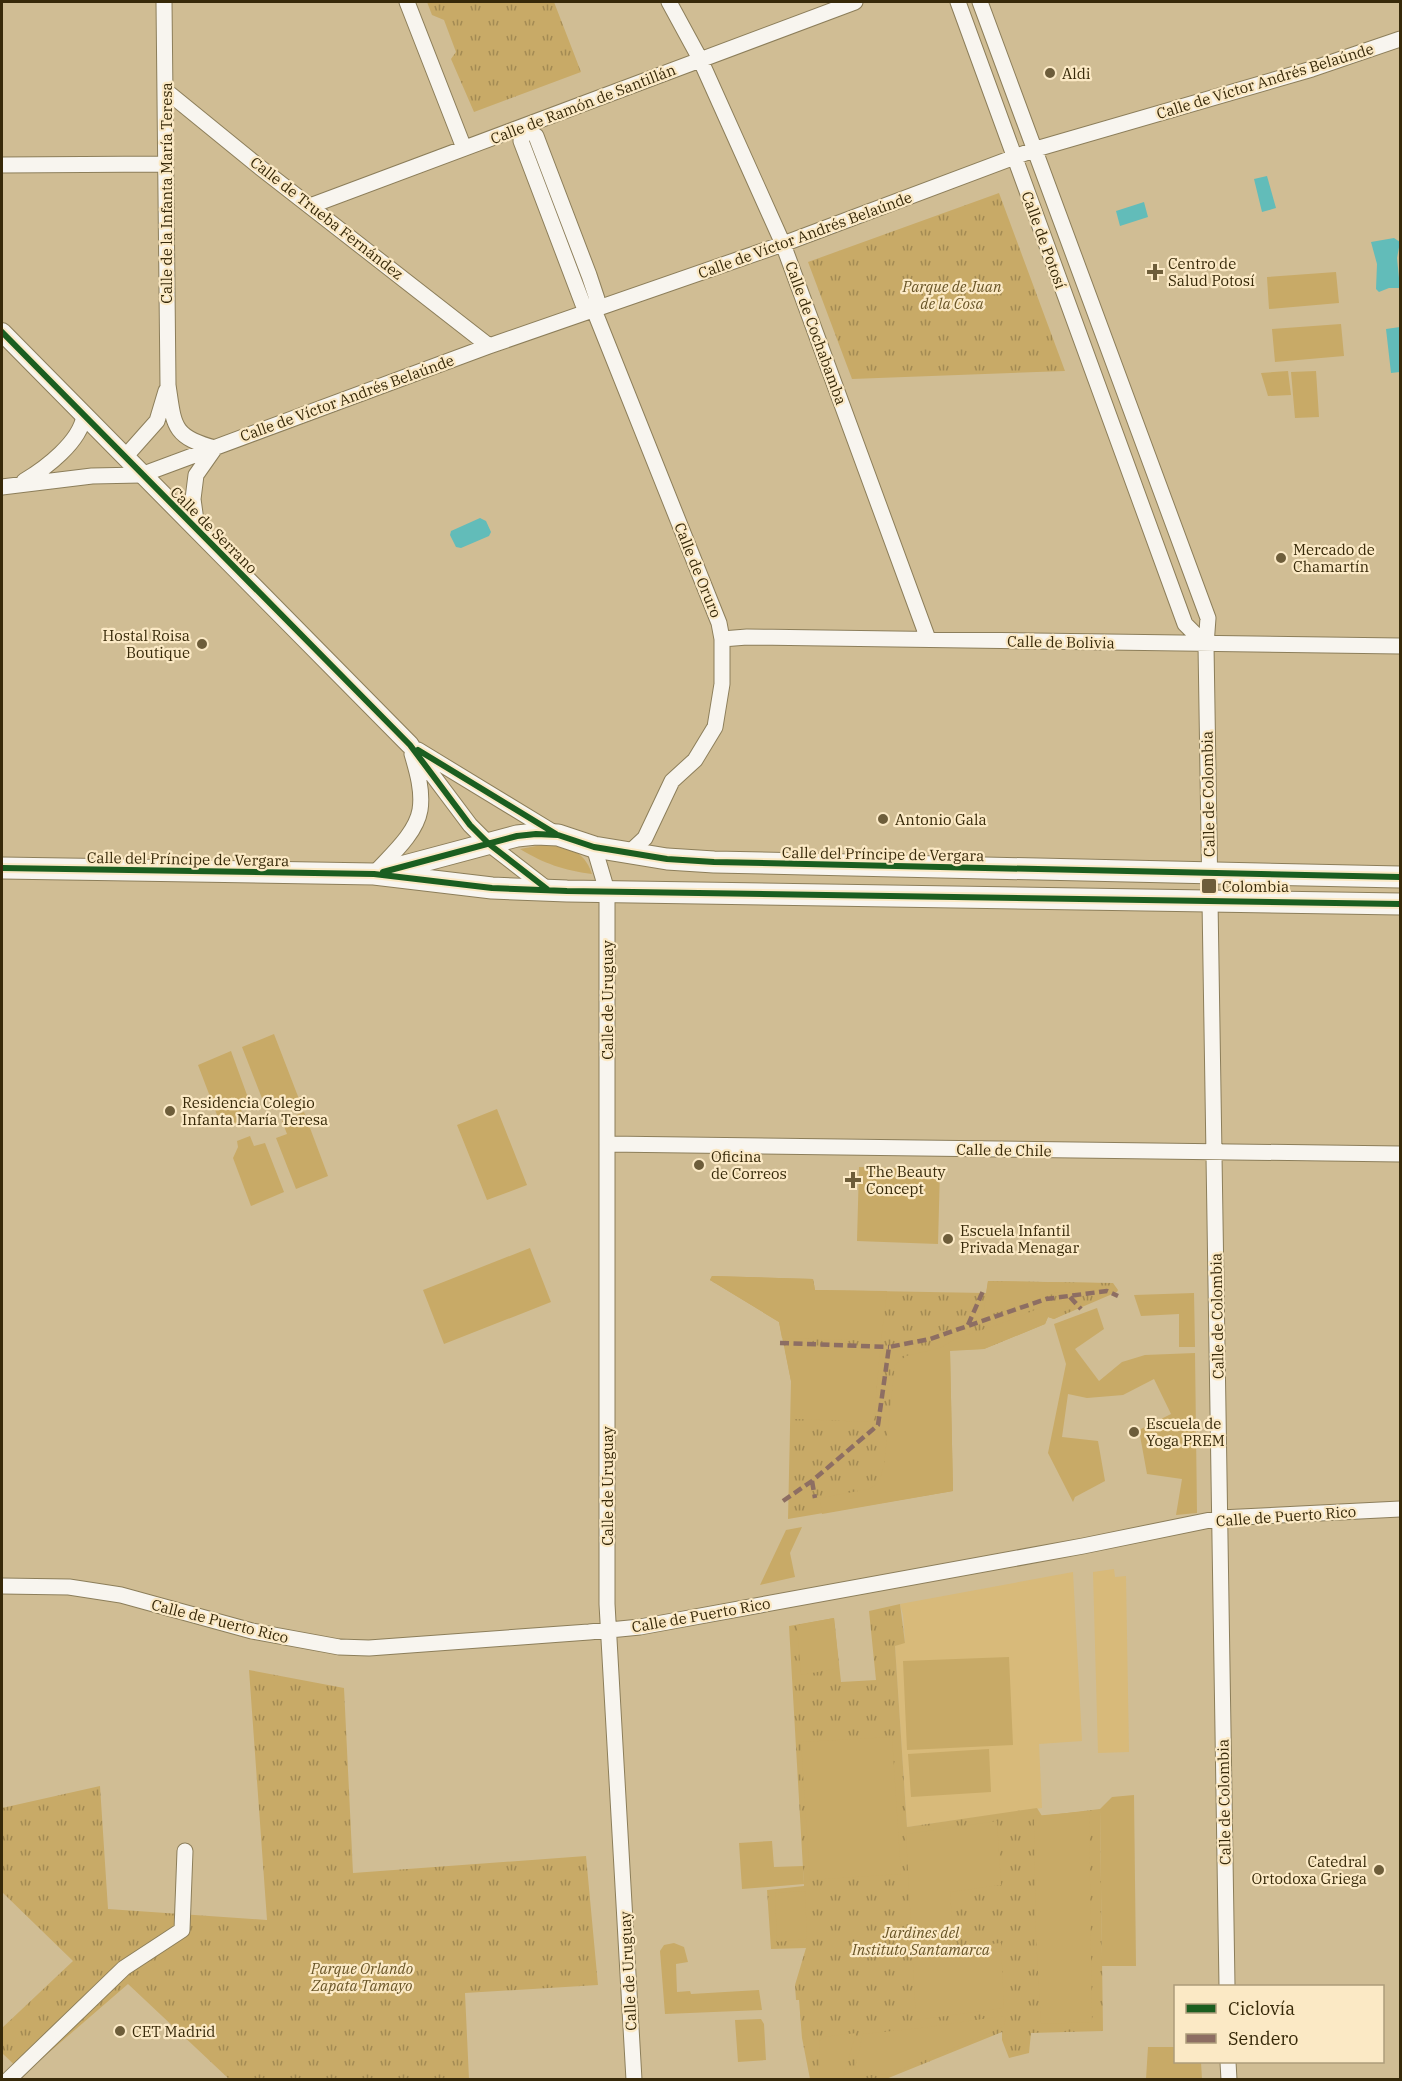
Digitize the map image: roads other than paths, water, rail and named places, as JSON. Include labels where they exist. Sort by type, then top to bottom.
[{"type":"main road","name":"Calle del Príncipe de Vergara","points":[[374,874],[517,836],[558,835],[594,847],[667,859],[733,863],[1401,877]]},
{"type":"main road","name":"Calle del Príncipe de Vergara","points":[[2,868],[374,874],[492,888],[607,891],[1401,904]]},
{"type":"street","name":"Calle de la Infanta María Teresa","points":[[165,2],[168,385],[173,419],[179,432],[194,442],[215,448]]},
{"type":"street","points":[[407,2],[464,148]]},
{"type":"street","name":"Calle de Cochabamba","points":[[669,2],[700,59],[783,244],[928,639]]},
{"type":"street","name":"Calle de Ramón de Santillán","points":[[310,206],[855,2]]},
{"type":"street","name":"Calle de Potosí","points":[[958,2],[1185,624],[1206,645]]},
{"type":"street","name":"Calle de Potosí","points":[[980,2],[1157,475],[1208,618],[1206,645]]},
{"type":"street","name":"Calle de Víctor Andrés Belaúnde","points":[[9,486],[92,476],[141,475],[489,345],[783,244],[1036,149],[1312,69],[1401,39]]},
{"type":"street","name":"Calle de Trueba Fernández","points":[[165,90],[489,345]]},
{"type":"street","name":"Calle de Oruro","points":[[522,127],[536,136],[589,275],[597,299],[594,310],[719,623],[722,639],[722,684],[715,727],[695,760],[672,781],[645,838],[630,852]]},
{"type":"street","points":[[2,165],[165,164]]},
{"type":"street","name":"Calle de Serrano","points":[[2,332],[410,745]]},
{"type":"street","name":"Calle de la Infanta María Teresa","points":[[125,457],[157,421],[168,385]]},
{"type":"street","points":[[9,486],[44,470],[79,431],[84,416]]},
{"type":"street","points":[[197,528],[193,499],[196,475],[215,448]]},
{"type":"street","points":[[1131,478],[1157,475]]},
{"type":"street","name":"Calle de Bolivia","points":[[722,639],[758,637],[1401,646]]},
{"type":"street","name":"Calle de Colombia","points":[[1206,645],[1227,1985]]},
{"type":"street","points":[[410,745],[558,835]]},
{"type":"street","points":[[410,745],[470,825],[489,844],[547,889]]},
{"type":"street","points":[[374,874],[407,838],[420,810],[420,783],[410,745]]},
{"type":"street","name":"Calle de Uruguay","points":[[594,847],[607,891],[608,1630],[634,2079]]},
{"type":"street","name":"Calle de Chile","points":[[607,1144],[1401,1154]]},
{"type":"street","name":"Calle de Puerto Rico","points":[[2,1586],[69,1587],[121,1595],[252,1631],[339,1647],[369,1648],[640,1627],[1220,1518],[1401,1509]]},
{"type":"street","points":[[2,2074],[7,2079],[124,1968],[182,1930],[185,1851]]},
{"type":"street","points":[[1228,2063],[1229,2079]]},
{"type":"water","points":[[1267,176],[1276,208],[1262,212],[1254,179]]},
{"type":"water","points":[[1144,202],[1148,217],[1120,226],[1116,211]]},
{"type":"water","points":[[1394,238],[1400,242],[1397,258],[1400,288],[1389,288],[1379,292],[1376,289],[1377,264],[1371,242]]},
{"type":"water","points":[[1400,327],[1400,372],[1391,373],[1386,329]]},
{"type":"water","points":[[480,518],[486,521],[491,532],[489,536],[461,548],[456,547],[450,535],[451,531]]},
{"type":"place","name":"Aldi","points":[[1050,73]]},
{"type":"place","name":"Centro de Salud Potosí","points":[[1155,272]]},
{"type":"place","name":"Mercado de Chamartín","points":[[1281,558]]},
{"type":"place","name":"Hostal Roisa Boutique","points":[[202,644]]},
{"type":"place","name":"Antonio Gala","points":[[883,819]]},
{"type":"place","name":"Colombia","points":[[1209,886]]},
{"type":"place","name":"Residencia Colegio Infanta María Teresa","points":[[170,1111]]},
{"type":"place","name":"Oficina de Correos","points":[[699,1165]]},
{"type":"place","name":"The Beauty Concept","points":[[853,1180]]},
{"type":"place","name":"Escuela Infantil Privada Menagar","points":[[948,1239]]},
{"type":"place","name":"Escuela de Yoga PREM","points":[[1134,1432]]},
{"type":"place","name":"Catedral Ortodoxa Griega","points":[[1379,1870]]},
{"type":"place","name":"CET Madrid","points":[[120,2031]]},
{"type":"park label","name":"Parque de Juan de la Cosa","points":[[952,294]]},
{"type":"park label","name":"Jardines del Instituto Santamarca","points":[[921,1940]]},
{"type":"park label","name":"Parque Orlando Zapata Tamayo","points":[[362,1976]]}]
